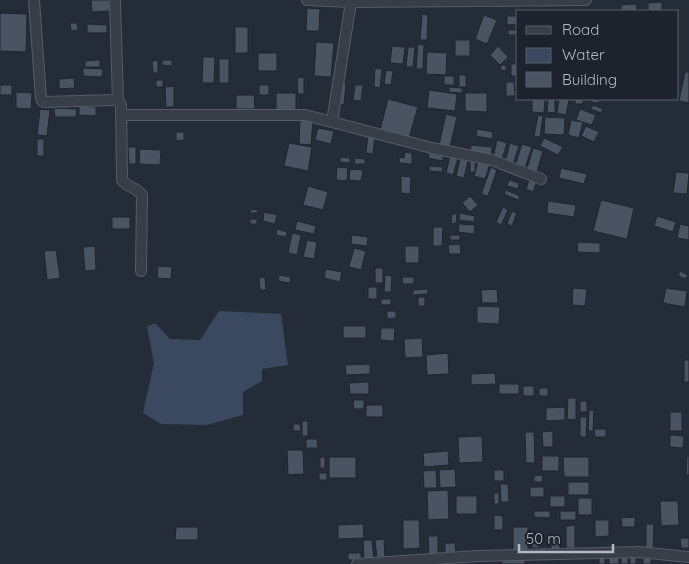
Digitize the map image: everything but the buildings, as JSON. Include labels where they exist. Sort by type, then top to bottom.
[{"type":"street","points":[[34,0],[41,99],[43,102],[118,101]]},
{"type":"street","points":[[115,0],[118,101],[121,104],[122,115],[122,180],[125,184],[138,189],[142,195],[141,271]]},
{"type":"street","points":[[308,0],[352,2],[586,0]]},
{"type":"street","points":[[332,122],[352,2]]},
{"type":"street","points":[[122,115],[304,115],[432,148],[492,160],[541,179]]},
{"type":"street","points":[[357,564],[639,552],[689,557]]},
{"type":"water","points":[[219,311],[281,314],[288,365],[262,369],[262,381],[243,392],[243,415],[207,425],[161,424],[143,413],[154,363],[147,327],[155,323],[170,339],[200,340]]}]
